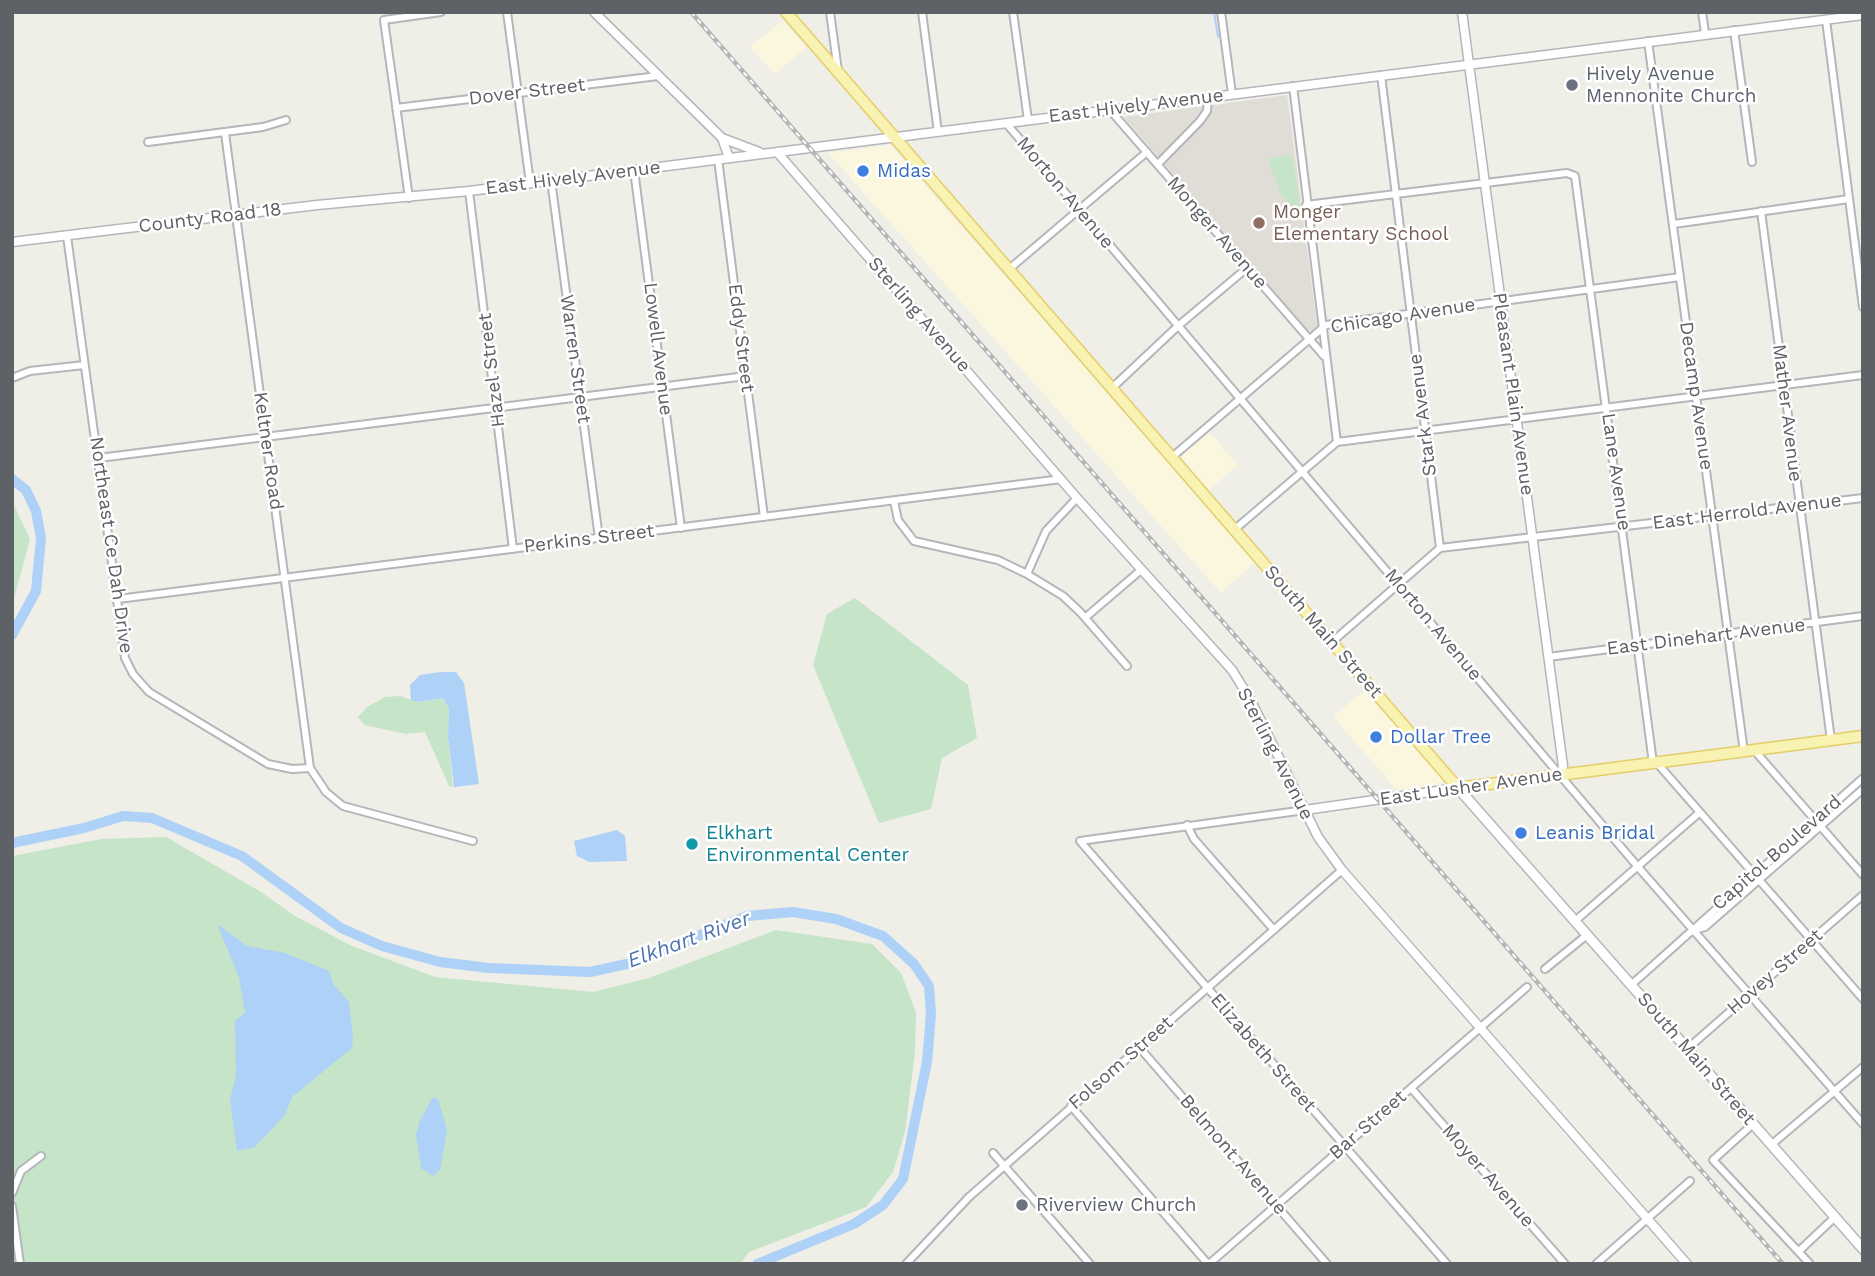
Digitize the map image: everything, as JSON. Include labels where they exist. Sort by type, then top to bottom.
[{"type":"main road","name":"South Main Street","points":[[786,12],[1458,788],[1771,1145],[1861,1242]]},
{"type":"main road","name":"East Lusher Avenue","points":[[1458,788],[1863,736]]},
{"type":"street","points":[[409,198],[384,20],[441,12]]},
{"type":"street","points":[[507,12],[530,183]]},
{"type":"street","points":[[594,12],[722,138],[765,153]]},
{"type":"street","points":[[830,12],[838,73]]},
{"type":"street","points":[[922,12],[938,132]]},
{"type":"street","points":[[1013,12],[1028,120]]},
{"type":"street","points":[[1221,12],[1232,94]]},
{"type":"street","name":"Pleasant Plain Avenue","points":[[1462,12],[1563,765],[1561,775]]},
{"type":"street","points":[[1702,12],[1705,33]]},
{"type":"street","name":"East Hively Avenue","points":[[409,198],[1863,15]]},
{"type":"street","points":[[1826,20],[1863,307]]},
{"type":"street","points":[[1734,30],[1752,162]]},
{"type":"street","name":"Decamp Avenue","points":[[1648,41],[1728,634],[1749,751]]},
{"type":"street","name":"Stark Avenue","points":[[1381,75],[1440,548]]},
{"type":"street","name":"Dover Street","points":[[396,108],[658,76]]},
{"type":"street","points":[[1293,86],[1337,442]]},
{"type":"street","points":[[1158,164],[1200,121],[1207,111],[1208,97]]},
{"type":"street","name":"Monger Avenue","points":[[1110,110],[1325,357]]},
{"type":"street","points":[[148,142],[225,133],[286,120]]},
{"type":"street","name":"Morton Avenue","points":[[1006,123],[1638,867],[1863,1124]]},
{"type":"street","name":"Keltner Road","points":[[225,133],[310,768]]},
{"type":"street","points":[[722,138],[729,158]]},
{"type":"street","name":"Sterling Avenue","points":[[777,152],[1077,498],[1231,670],[1250,699],[1318,837],[1342,870],[1687,1264]]},
{"type":"street","points":[[1008,270],[1147,152]]},
{"type":"street","name":"Eddy Street","points":[[718,159],[764,517]]},
{"type":"street","name":"Lowell Avenue","points":[[634,170],[681,528]]},
{"type":"street","name":"Lane Avenue","points":[[1485,184],[1567,173],[1575,176],[1655,763]]},
{"type":"street","name":"Warren Street","points":[[551,180],[599,538]]},
{"type":"street","points":[[1306,205],[1485,184]]},
{"type":"street","name":"Hazel Street","points":[[469,191],[513,549]]},
{"type":"street","name":"County Road 18","points":[[12,242],[235,215],[409,198]]},
{"type":"street","points":[[1674,224],[1849,199]]},
{"type":"street","name":"Mather Avenue","points":[[1761,211],[1831,740]]},
{"type":"street","name":"Northeast Ce Dah Drive","points":[[67,236],[125,658],[133,674],[149,692],[268,764],[292,769],[310,768]]},
{"type":"street","points":[[1111,389],[1178,326],[1247,268]]},
{"type":"street","name":"Chicago Avenue","points":[[1171,457],[1326,325],[1680,277]]},
{"type":"street","points":[[12,378],[30,371],[84,365]]},
{"type":"street","points":[[1234,530],[1337,442],[1863,375]]},
{"type":"street","points":[[99,458],[746,376]]},
{"type":"street","name":"Perkins Street","points":[[117,599],[1061,479]]},
{"type":"street","points":[[1027,574],[1045,531],[1077,498]]},
{"type":"street","name":"East Herrold Avenue","points":[[1440,548],[1863,498]]},
{"type":"street","points":[[894,501],[898,520],[914,541],[998,560],[1027,574],[1063,596],[1086,617],[1126,666]]},
{"type":"street","points":[[1332,642],[1440,548]]},
{"type":"street","points":[[1086,617],[1141,569]]},
{"type":"street","name":"East Dinehart Avenue","points":[[1548,657],[1863,616]]},
{"type":"street","points":[[1749,751],[1863,875]]},
{"type":"street","points":[[1655,763],[1863,999]]},
{"type":"street","points":[[310,768],[326,792],[344,806],[473,841]]},
{"type":"street","name":"Capitol Boulevard","points":[[1631,985],[1818,823],[1863,778]]},
{"type":"street","name":"East Lusher Avenue","points":[[1080,841],[1458,788]]},
{"type":"street","name":"Capitol Boulevard","points":[[1818,823],[1863,789]]},
{"type":"street","points":[[1575,921],[1699,813]]},
{"type":"street","points":[[1187,825],[1194,839],[1274,930]]},
{"type":"street","name":"Elizabeth Street","points":[[1080,841],[1447,1264]]},
{"type":"street","name":"Folsom Street","points":[[906,1264],[969,1197],[1342,870]]},
{"type":"street","name":"Hovey Street","points":[[1687,1049],[1863,895]]},
{"type":"street","points":[[1545,969],[1587,935]]},
{"type":"street","name":"Bar Street","points":[[1208,1264],[1527,987]]},
{"type":"street","name":"Belmont Avenue","points":[[1139,1047],[1327,1264]]},
{"type":"street","points":[[1771,1145],[1863,1067]]},
{"type":"street","name":"Moyer Avenue","points":[[1411,1088],[1565,1264]]},
{"type":"street","points":[[1072,1106],[1208,1264]]},
{"type":"street","points":[[1753,1124],[1713,1160],[1810,1264]]},
{"type":"street","points":[[993,1153],[1090,1264]]},
{"type":"street","points":[[12,1193],[22,1171],[40,1156]]},
{"type":"street","points":[[1596,1264],[1690,1181]]},
{"type":"street","points":[[12,1206],[20,1264]]},
{"type":"street","points":[[1799,1251],[1835,1217]]},
{"type":"shaded area","points":[[783,20],[806,47],[775,74],[750,47]]},
{"type":"shaded area","name":"Monger Elementary School","points":[[1287,95],[1317,326],[1314,332],[1306,329],[1124,117]]},
{"type":"shaded area","points":[[890,145],[1255,562],[1221,593],[828,153]]},
{"type":"shaded area","points":[[1209,432],[1238,465],[1209,490],[1180,456]]},
{"type":"shaded area","points":[[1366,689],[1442,778],[1442,783],[1400,793],[1333,717]]},
{"type":"green space","points":[[1292,154],[1300,205],[1295,210],[1282,196],[1268,159]]},
{"type":"green space","points":[[12,501],[30,539],[12,606]]},
{"type":"green space","points":[[855,598],[968,685],[977,738],[942,758],[931,809],[879,823],[813,665],[827,614]]},
{"type":"green space","points":[[400,696],[418,702],[443,698],[449,709],[448,737],[453,787],[449,786],[425,732],[406,734],[365,725],[358,717],[367,707],[385,697]]},
{"type":"green space","points":[[166,837],[261,892],[295,916],[352,946],[435,977],[593,992],[649,978],[776,930],[872,944],[901,973],[916,1013],[915,1051],[905,1132],[893,1172],[866,1207],[749,1252],[740,1264],[14,1264],[12,856],[102,839]]},
{"type":"water","points":[[456,672],[464,683],[479,784],[454,787],[448,737],[449,709],[443,698],[418,702],[411,700],[410,685],[420,675]]},
{"type":"water","points":[[617,830],[625,836],[627,861],[589,862],[577,856],[574,841]]},
{"type":"water","points":[[217,924],[247,946],[285,953],[329,971],[334,985],[349,1002],[353,1038],[352,1048],[292,1097],[285,1115],[255,1147],[237,1151],[230,1099],[236,1075],[235,1021],[245,1013],[239,977]]},
{"type":"water","points":[[433,1097],[438,1099],[447,1130],[440,1170],[433,1176],[421,1168],[416,1135],[420,1120]]},
{"type":"waterway","points":[[1214,12],[1218,37]]},
{"type":"waterway","name":"Elkhart River","points":[[12,479],[26,490],[36,511],[41,538],[36,591],[12,635]]},
{"type":"waterway","name":"Elkhart River","points":[[12,843],[84,828],[123,816],[152,818],[242,856],[341,928],[382,946],[440,962],[489,968],[590,972],[631,963],[747,916],[793,912],[836,919],[883,936],[914,964],[929,986],[931,1014],[927,1062],[903,1179],[883,1205],[854,1224],[757,1264]]},
{"type":"railway","points":[[691,12],[1783,1264]]},
{"type":"place","name":"Hively Avenue Mennonite Church","points":[[1572,85]]},
{"type":"place","name":"Midas","points":[[863,171]]},
{"type":"place","name":"Monger Elementary School","points":[[1259,223]]},
{"type":"place","name":"Dollar Tree","points":[[1376,737]]},
{"type":"place","name":"Leanis Bridal","points":[[1521,833]]},
{"type":"place","name":"Elkhart Environmental Center","points":[[692,844]]},
{"type":"place","name":"Riverview Church","points":[[1022,1205]]}]
